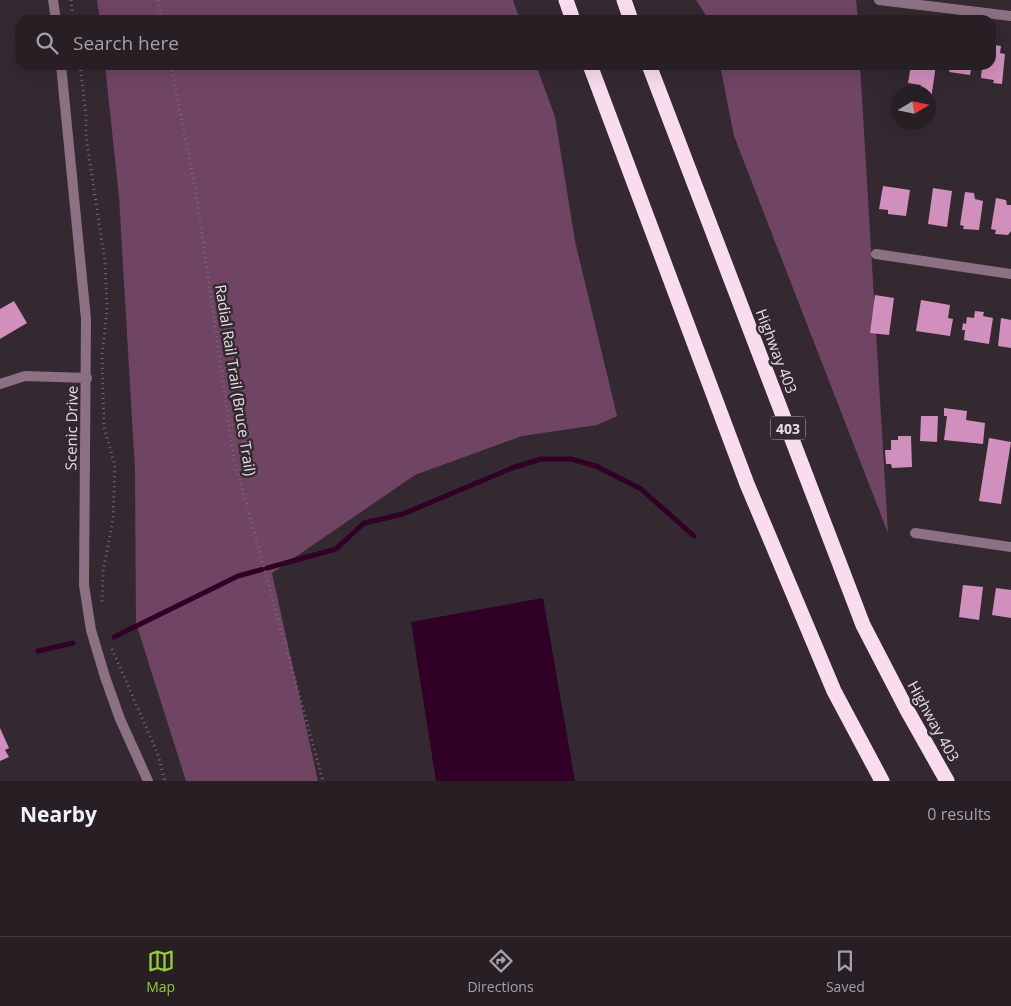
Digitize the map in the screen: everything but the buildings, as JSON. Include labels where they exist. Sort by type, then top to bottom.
[{"type":"highway","points":[[566,0],[571,15]]},
{"type":"highway","points":[[624,0],[629,15]]},
{"type":"highway","points":[[592,70],[747,484],[834,691],[882,781]]},
{"type":"highway","name":"Highway 403","points":[[651,70],[863,625],[907,710],[947,781]]},
{"type":"street","points":[[53,0],[55,15]]},
{"type":"street","points":[[879,0],[1011,16]]},
{"type":"street","name":"Scenic Drive","points":[[61,70],[86,319],[84,585],[91,630],[120,719],[148,781]]},
{"type":"street","points":[[876,254],[1011,274]]},
{"type":"street","points":[[0,384],[25,376],[87,378]]},
{"type":"street","points":[[915,533],[1011,547]]},
{"type":"path","points":[[71,0],[72,15]]},
{"type":"path","points":[[158,0],[161,15]]},
{"type":"path","name":"Radial Rail Trail (Bruce Trail)","points":[[172,70],[196,193],[234,459],[323,781]]},
{"type":"path","points":[[110,646],[118,659],[157,752],[165,781]]},
{"type":"shaded area","points":[[97,0],[513,0],[518,15],[99,15]]},
{"type":"shaded area","points":[[696,0],[856,0],[858,15],[706,15]]},
{"type":"shaded area","points":[[106,70],[538,70],[555,117],[575,241],[617,416],[597,425],[522,436],[415,475],[272,573],[318,781],[186,781],[136,623],[135,470],[119,197]]},
{"type":"shaded area","points":[[721,70],[860,70],[888,533],[734,136]]},
{"type":"shaded area","points":[[543,598],[575,781],[436,781],[411,622]]},
{"type":"waterway","points":[[114,637],[238,576],[336,549],[364,523],[403,514],[512,468],[541,459],[571,459],[596,466],[641,489],[694,536]]},
{"type":"waterway","points":[[38,651],[73,643]]}]
